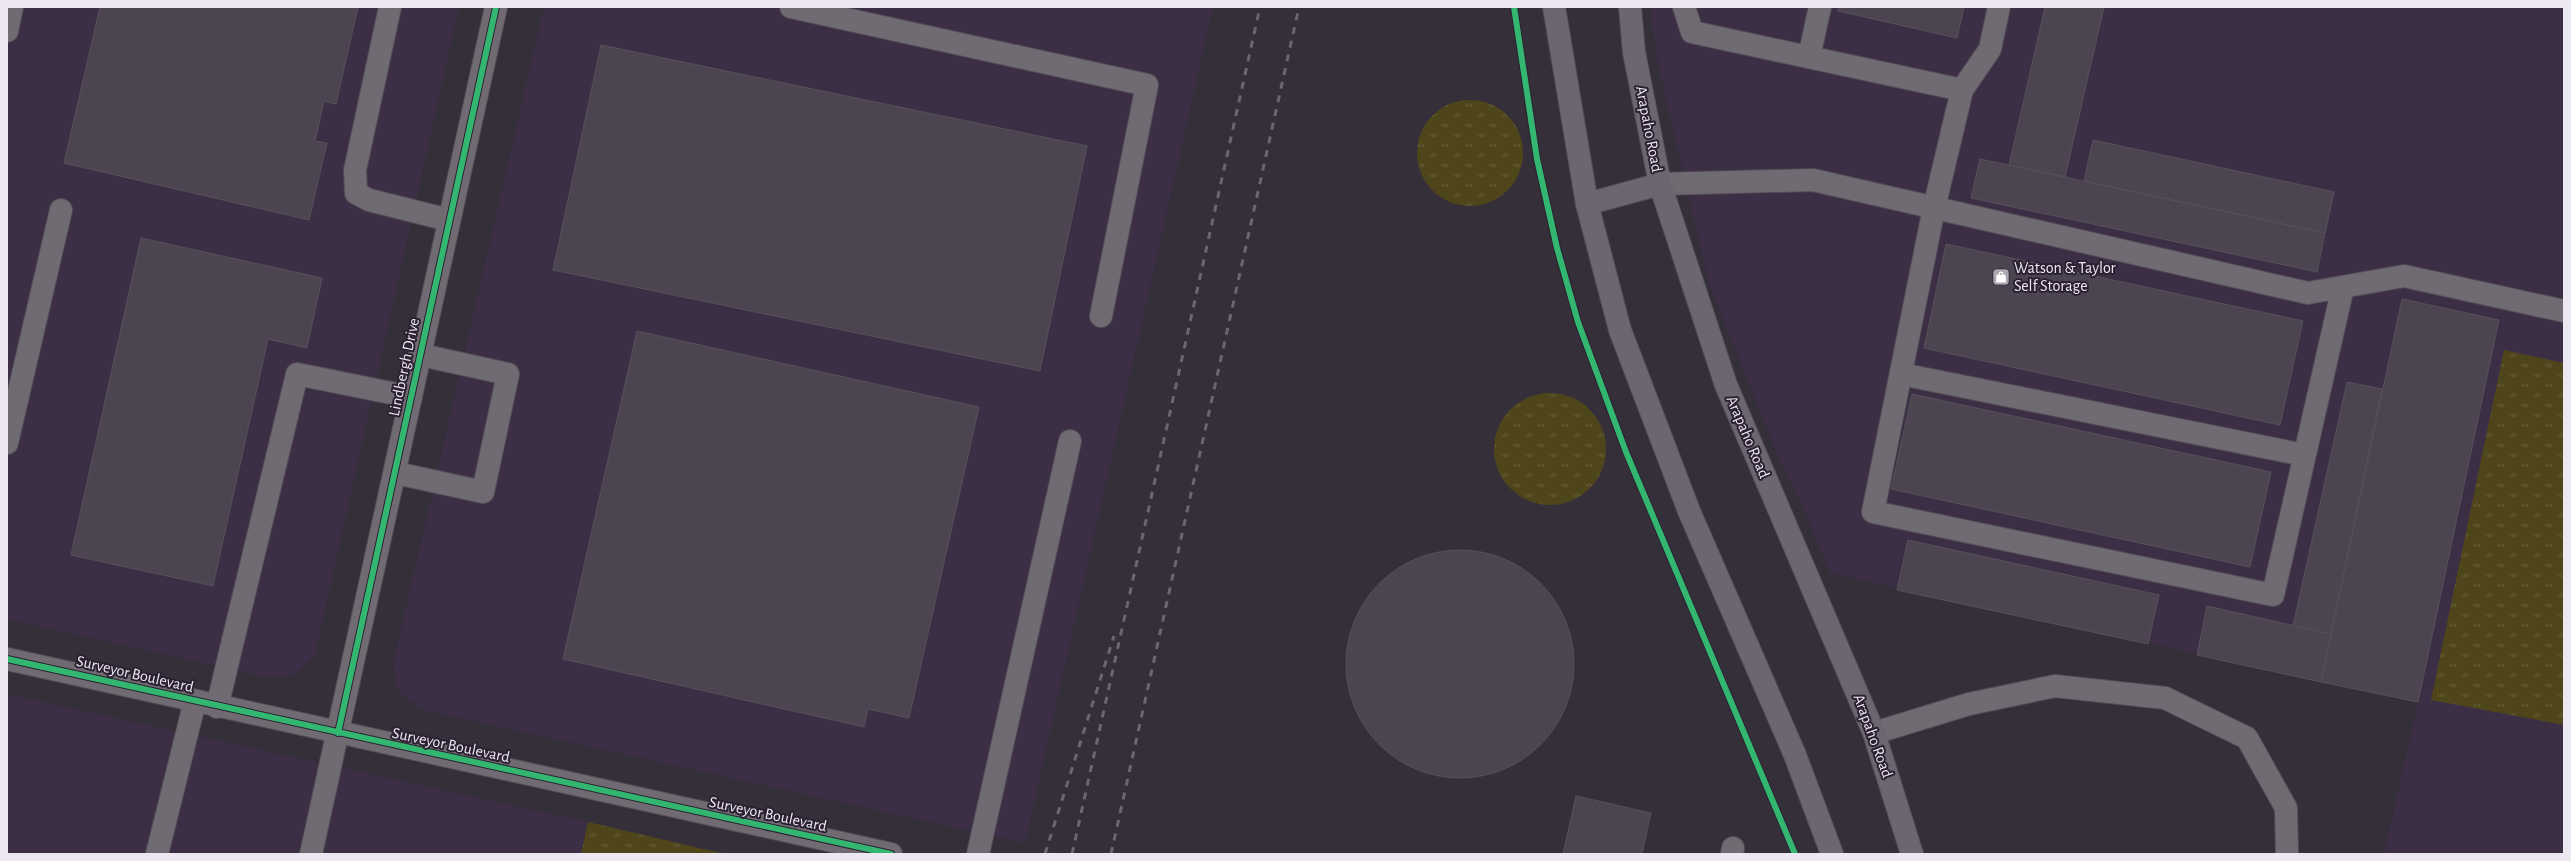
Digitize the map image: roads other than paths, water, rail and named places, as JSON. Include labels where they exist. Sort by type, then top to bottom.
[{"type":"main road","points":[[1554,7],[1587,204],[1623,337],[1689,511],[1795,755],[1832,854]]},
{"type":"main road","name":"Arapaho Road","points":[[1630,7],[1634,52],[1660,184],[1726,385],[1874,733],[1912,854]]},
{"type":"main road","points":[[1587,204],[1660,184]]},
{"type":"street","points":[[7,31],[12,7]]},
{"type":"street","points":[[390,7],[356,170],[356,193],[369,200],[449,220]]},
{"type":"street","name":"Lindbergh Drive","points":[[310,854],[396,473],[449,220],[496,7]]},
{"type":"street","points":[[791,7],[1147,85],[1101,316]]},
{"type":"street","points":[[1684,7],[1692,32],[1962,90]]},
{"type":"street","points":[[1809,57],[1820,7]]},
{"type":"street","points":[[1999,7],[1990,49],[1962,90],[1934,208],[1873,512],[2273,595],[2343,287]]},
{"type":"street","points":[[1660,184],[1813,180],[2308,293],[2404,276],[2564,311]]},
{"type":"street","points":[[7,443],[61,210]]},
{"type":"street","points":[[396,473],[483,492],[486,478],[508,374],[421,355]]},
{"type":"street","points":[[217,706],[297,374],[411,398]]},
{"type":"street","points":[[1901,374],[2304,455]]},
{"type":"street","points":[[978,854],[1070,441]]},
{"type":"street","name":"Surveyor Boulevard","points":[[7,659],[890,854]]},
{"type":"street","points":[[1874,733],[1969,704],[2055,686],[2165,698],[2247,738],[2286,808],[2287,854]]},
{"type":"street","points":[[157,854],[195,701]]},
{"type":"railway","points":[[1072,854],[1260,7]]},
{"type":"railway","points":[[1111,854],[1299,7]]},
{"type":"railway","points":[[1045,854],[1114,636]]},
{"type":"place","name":"Watson & Taylor Self Storage","points":[[2001,277]]}]
